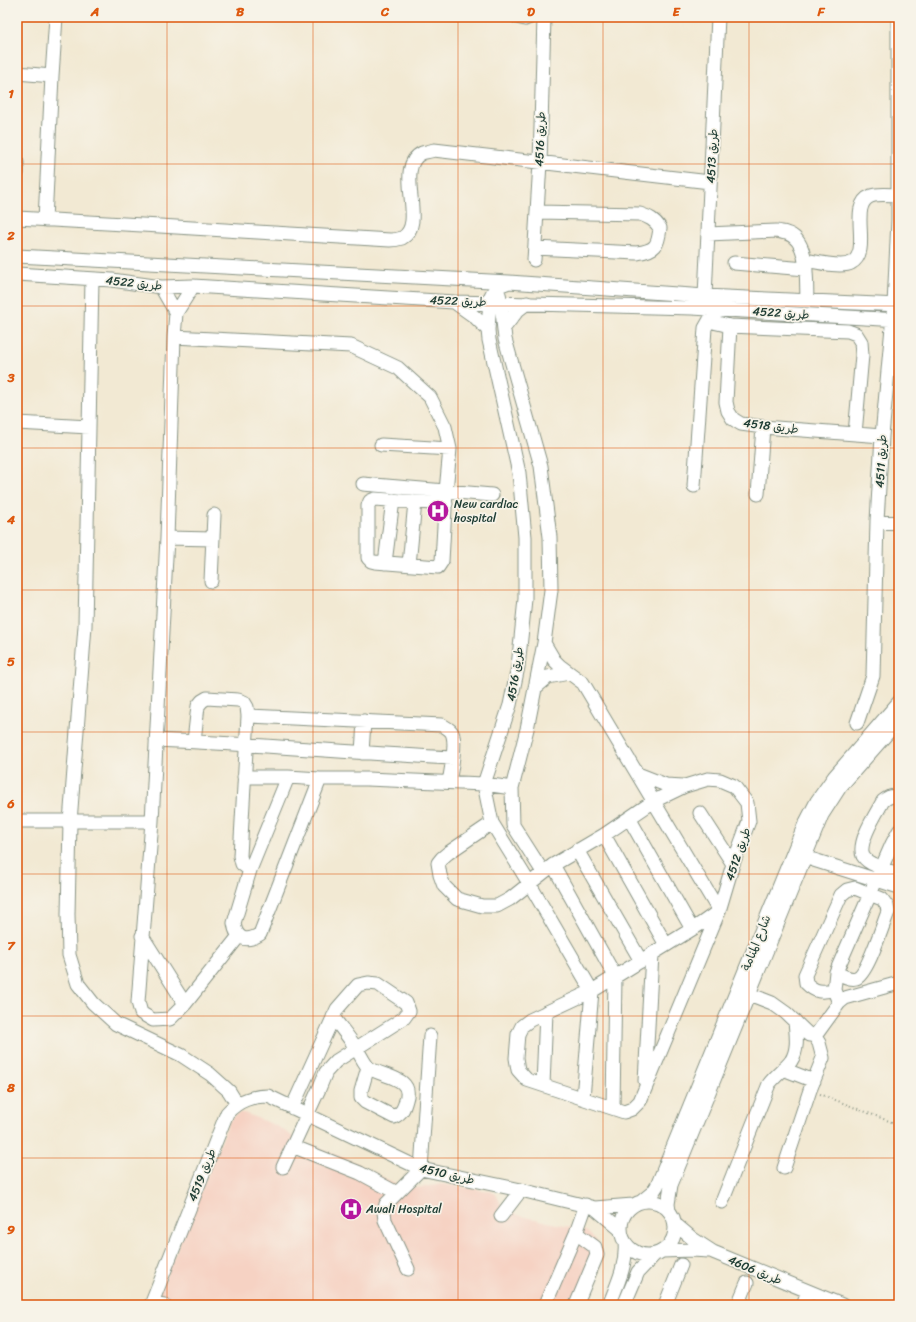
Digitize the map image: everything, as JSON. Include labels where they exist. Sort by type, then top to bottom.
[{"type":"street","points":[[45,220],[56,17]]},
{"type":"street","points":[[517,17],[525,19],[530,17]]},
{"type":"street","name":"طريق 4516","points":[[537,212],[640,214],[656,221],[660,228],[659,239],[656,246],[649,251],[638,253],[534,254],[540,163],[544,17]]},
{"type":"street","name":"طريق 4513","points":[[705,296],[718,17]]},
{"type":"street","name":"طريق 4511","points":[[857,723],[874,676],[877,521],[882,436],[897,305],[899,195],[898,17]]},
{"type":"street","points":[[17,73],[52,76]]},
{"type":"street","points":[[17,218],[390,240],[402,238],[410,230],[412,221],[410,178],[412,162],[422,153],[434,150],[710,182]]},
{"type":"street","points":[[17,162],[17,173]]},
{"type":"street","points":[[734,263],[806,265],[850,263],[857,258],[860,251],[860,214],[866,199],[872,195],[899,195]]},
{"type":"street","points":[[708,234],[777,231],[787,233],[794,237],[800,244],[806,265],[807,301]]},
{"type":"street","name":"طريق 4522","points":[[17,256],[509,282],[705,296],[897,305]]},
{"type":"street","name":"طريق 4522","points":[[17,274],[92,279],[161,287],[193,286],[454,302],[716,309],[896,320]]},
{"type":"street","points":[[92,279],[85,626],[70,822],[68,914],[69,956],[78,984],[93,1003],[116,1024],[181,1055],[204,1070],[228,1092],[237,1104]]},
{"type":"street","points":[[480,281],[495,289],[504,283],[509,282]]},
{"type":"street","points":[[193,286],[176,313],[174,337],[152,821],[138,1002],[141,1013],[153,1020],[170,1019],[185,1004],[239,936]]},
{"type":"street","points":[[161,287],[176,313]]},
{"type":"street","name":"طريق 4516","points":[[495,289],[490,298],[496,302],[504,328],[541,466],[550,538],[551,590],[544,643],[527,728],[512,788],[514,825],[548,868],[615,976]]},
{"type":"street","points":[[454,302],[475,317],[488,330]]},
{"type":"street","name":"طريق 4516","points":[[496,302],[488,330],[519,473],[525,537],[525,598],[518,667],[510,705],[484,784],[492,823],[592,991]]},
{"type":"street","points":[[504,328],[518,310],[527,303]]},
{"type":"street","points":[[692,308],[707,324],[848,331],[856,334],[861,342],[862,355],[855,434]]},
{"type":"street","points":[[694,486],[707,324],[716,309]]},
{"type":"street","name":"طريق 4518","points":[[730,326],[726,402],[728,411],[733,419],[741,424],[763,427],[882,436]]},
{"type":"street","points":[[174,337],[351,346],[398,368],[430,397],[445,427],[450,449],[446,497],[441,564],[438,567],[370,561],[368,558],[368,506],[370,501],[375,499],[415,502],[446,497],[492,495]]},
{"type":"street","points":[[17,423],[88,427]]},
{"type":"street","points":[[758,494],[763,427]]},
{"type":"street","points":[[382,445],[450,449]]},
{"type":"street","points":[[363,484],[446,497]]},
{"type":"street","points":[[385,563],[392,500]]},
{"type":"street","points":[[409,565],[415,502]]},
{"type":"street","points":[[211,581],[214,515]]},
{"type":"street","points":[[877,521],[899,523]]},
{"type":"street","points":[[166,538],[213,540]]},
{"type":"street","points":[[544,643],[554,660],[583,683],[719,911],[592,991],[583,1098]]},
{"type":"street","points":[[535,688],[548,677],[569,673]]},
{"type":"street","points":[[194,741],[198,706],[202,701],[208,698],[238,700],[244,702],[247,707],[248,716],[240,856],[242,864],[250,870]]},
{"type":"street","name":"شارع المنامة","points":[[669,1211],[668,1204],[671,1185],[749,994],[817,801],[834,776],[899,702]]},
{"type":"street","points":[[248,716],[442,725],[450,730],[453,736],[453,758],[449,782]]},
{"type":"street","name":"شارع المنامة","points":[[638,1203],[653,1192],[657,1186],[799,855],[836,792],[899,720]]},
{"type":"street","points":[[362,753],[364,721]]},
{"type":"street","points":[[156,740],[246,744],[453,758]]},
{"type":"street","points":[[638,774],[666,785],[684,786]]},
{"type":"street","points":[[244,777],[449,782],[484,784],[512,788]]},
{"type":"street","points":[[288,777],[250,870],[234,923],[234,930],[239,936],[246,939],[253,938],[260,934],[320,779]]},
{"type":"street","name":"طريق 4512","points":[[492,823],[442,858],[438,863],[444,886],[457,899],[482,906],[497,906],[510,899],[548,868],[654,801],[684,786],[708,779],[720,780],[734,786],[747,803],[749,821],[719,911],[640,1101],[632,1109],[624,1112],[527,1080],[518,1070],[516,1058],[518,1034],[522,1026],[530,1020],[592,991]]},
{"type":"street","points":[[899,798],[895,796],[888,797],[883,801],[863,840],[862,848],[863,856],[879,874],[899,887]]},
{"type":"street","points":[[700,813],[734,864]]},
{"type":"street","points":[[629,818],[692,929]]},
{"type":"street","points":[[17,821],[152,821]]},
{"type":"street","points":[[839,1003],[834,990],[836,972],[899,831]]},
{"type":"street","points":[[604,834],[666,945]]},
{"type":"street","points":[[577,850],[646,957],[644,1090]]},
{"type":"street","points":[[799,855],[879,874],[899,872]]},
{"type":"street","points":[[834,990],[820,992],[812,988],[806,983],[805,975],[841,895],[847,890],[855,888],[882,898],[887,906],[888,912],[871,956],[861,976],[855,979],[848,978],[836,972]]},
{"type":"street","points":[[142,936],[185,1004]]},
{"type":"street","points":[[613,1108],[615,976]]},
{"type":"street","points":[[283,1167],[326,1072],[336,1061],[404,1018],[409,1011],[406,1003],[378,984],[368,983],[358,985],[349,993],[333,1017],[292,1108]]},
{"type":"street","points":[[749,994],[772,1003],[795,1021],[809,1035],[814,1035],[818,1032],[839,1003],[845,998],[899,983]]},
{"type":"street","points":[[543,1085],[546,1012]]},
{"type":"street","points":[[333,1017],[368,1067]]},
{"type":"street","points":[[722,1202],[769,1084],[791,1061],[795,1052],[797,1040],[795,1021]]},
{"type":"street","points":[[784,1168],[823,1058],[819,1043],[814,1035]]},
{"type":"street","points":[[408,1269],[385,1220],[384,1212],[386,1204],[421,1169],[430,1036]]},
{"type":"street","points":[[783,1069],[812,1086]]},
{"type":"street","name":"طريق 4519","points":[[156,1304],[227,1113],[243,1100],[256,1096],[268,1096],[292,1108]]},
{"type":"street","name":"طريق 4510","points":[[292,1108],[421,1169],[590,1206],[621,1230]]},
{"type":"street","points":[[292,1146],[360,1173],[397,1193]]},
{"type":"street","points":[[501,1216],[521,1190]]},
{"type":"street","points":[[545,1305],[576,1233],[590,1206],[652,1201],[662,1204],[669,1211],[675,1224],[675,1232],[668,1246],[658,1252],[638,1272],[624,1305]]},
{"type":"street","points":[[638,1203],[626,1212],[621,1220],[621,1230],[626,1243],[631,1249],[647,1255],[658,1252],[692,1250],[713,1252]]},
{"type":"street","name":"طريق 4606","points":[[675,1224],[693,1240],[713,1252],[839,1304]]},
{"type":"street","points":[[576,1233],[595,1247],[597,1255],[576,1305]]},
{"type":"street","points":[[609,1305],[624,1264],[626,1243]]},
{"type":"street","points":[[665,1305],[681,1264]]},
{"type":"street","points":[[738,1305],[747,1283]]},
{"type":"street","points":[[803,1305],[808,1291]]},
{"type":"path","points":[[812,1086],[899,1126]]},
{"type":"shaded area","name":"Awali Hospital","points":[[238,1113],[244,1113],[277,1126],[299,1141],[350,1160],[394,1183],[416,1188],[441,1184],[490,1191],[496,1194],[501,1204],[518,1215],[586,1231],[596,1240],[602,1252],[601,1264],[585,1305],[154,1305],[229,1122]]},
{"type":"place","name":"New cardiac hospital","points":[[438,511]]},
{"type":"place","name":"Awali Hospital","points":[[351,1209]]}]
